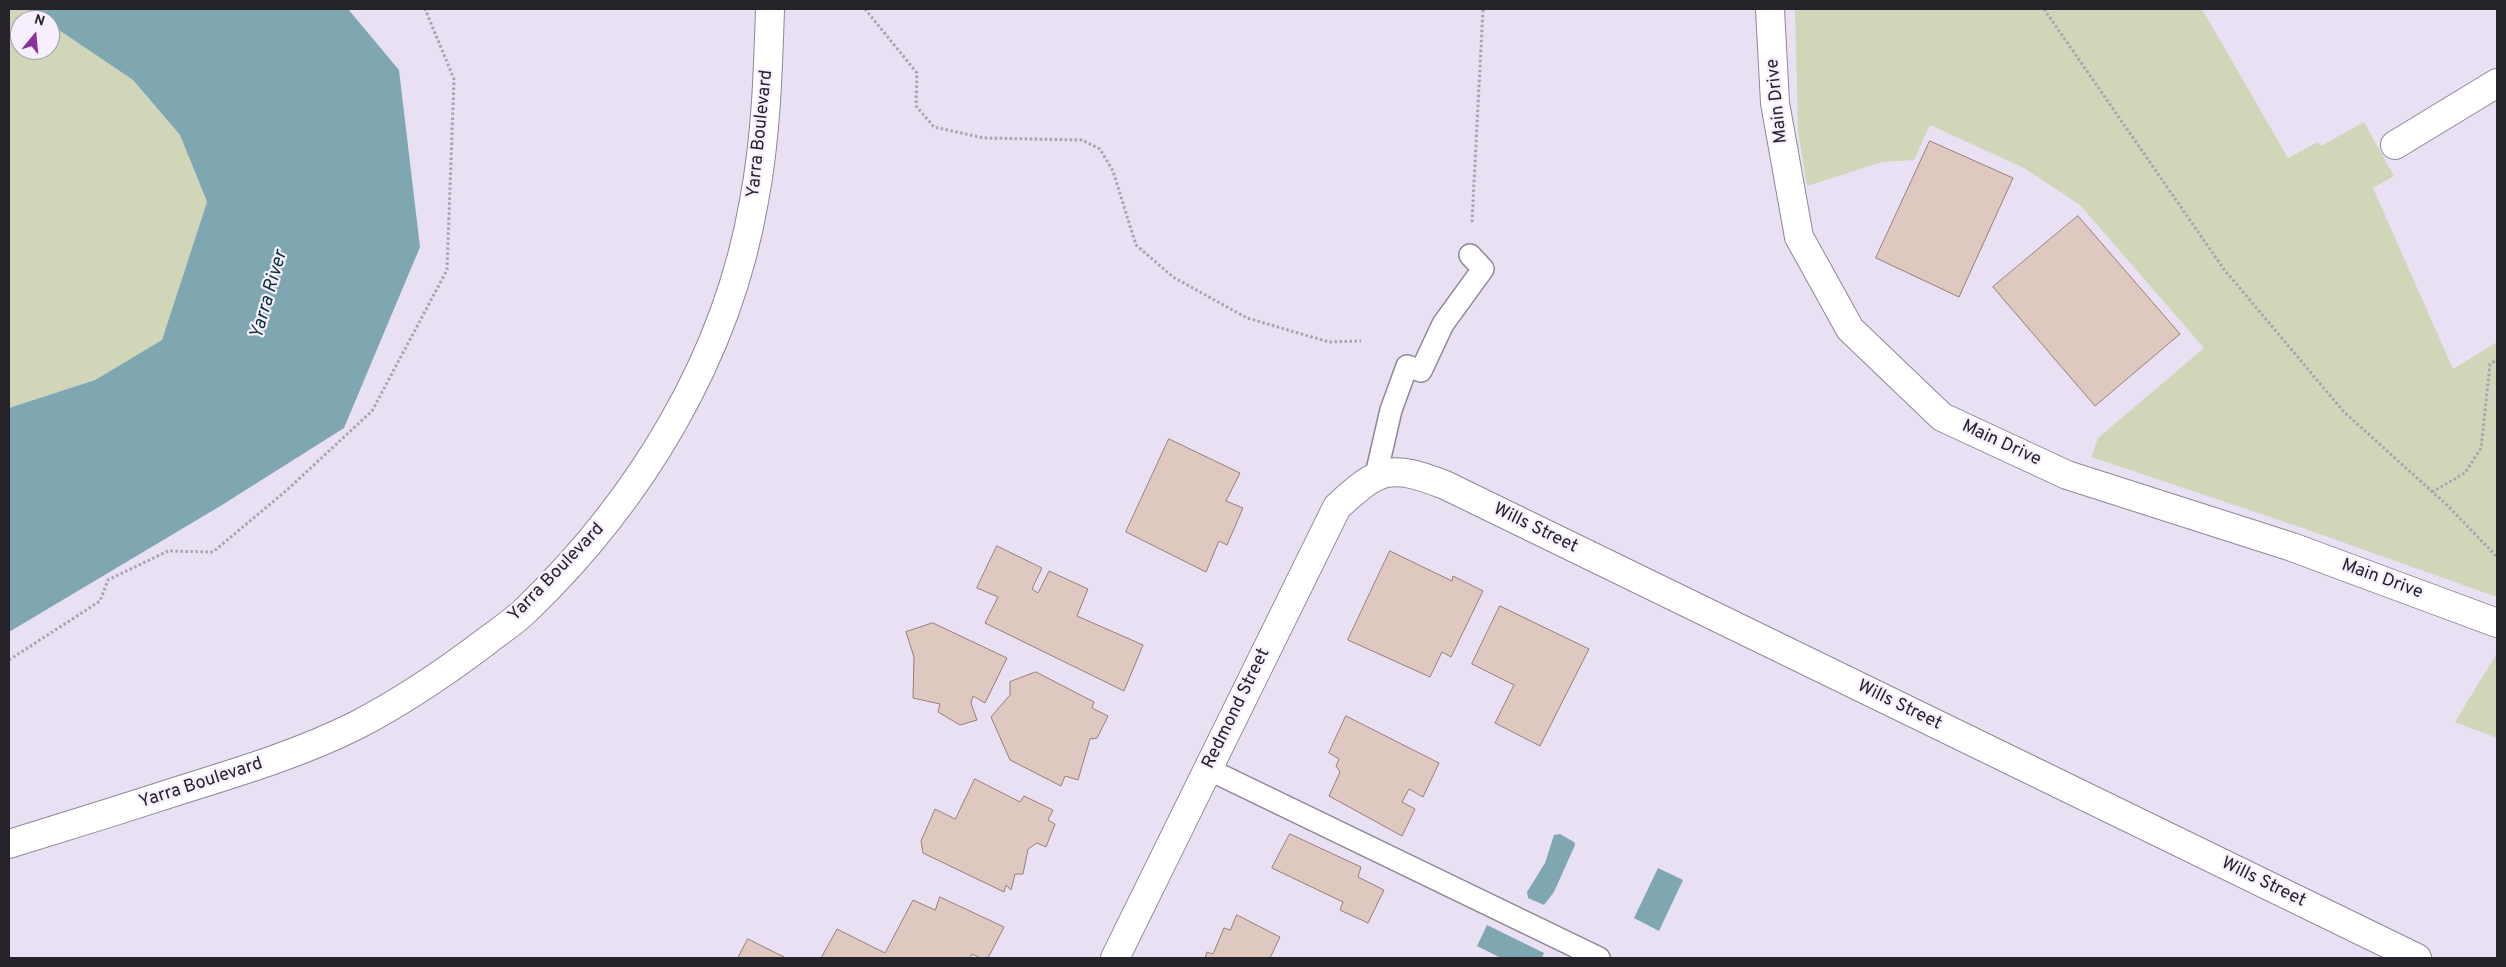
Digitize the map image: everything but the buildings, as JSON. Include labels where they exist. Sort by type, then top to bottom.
[{"type":"street","name":"Yarra Boulevard","points":[[9,844],[271,761],[354,726],[413,694],[462,660],[525,611],[572,561],[613,513],[656,451],[691,390],[717,331],[737,274],[754,204],[763,145],[770,9]]},
{"type":"street","name":"Main Drive","points":[[1770,9],[1775,104],[1799,237],[1850,329],[1942,417],[2066,475],[2292,547],[2497,623]]},
{"type":"street","points":[[2395,146],[2497,84]]},
{"type":"street","name":"Wills Street","points":[[1376,475],[1402,472],[1418,474],[1445,485],[2417,958]]},
{"type":"street","name":"Redmond Street","points":[[1115,958],[1329,521],[1337,507],[1357,488],[1376,475]]},
{"type":"lane","points":[[1376,475],[1391,410],[1407,366],[1421,371],[1443,324],[1483,269],[1470,255]]},
{"type":"lane","points":[[1208,769],[1599,958]]},
{"type":"path","points":[[9,660],[100,601],[108,580],[168,550],[212,552],[287,490],[372,411],[447,270],[454,79],[424,9]]},
{"type":"path","points":[[865,9],[916,72],[916,106],[934,127],[984,138],[1082,140],[1100,149],[1113,171],[1136,245],[1173,276],[1247,318],[1329,342],[1361,341]]},
{"type":"path","points":[[1470,255],[1483,9]]},
{"type":"path","points":[[2044,9],[2223,268],[2343,411],[2432,492],[2497,557]]},
{"type":"path","points":[[2432,492],[2465,474],[2481,448],[2490,364],[2497,360]]},
{"type":"green space","points":[[9,9],[28,9],[29,10],[10,10],[10,60],[60,60],[60,31],[133,80],[180,135],[207,203],[162,340],[95,380],[9,408]]},
{"type":"green space","points":[[1795,9],[2202,9],[2288,158],[2318,142],[2321,146],[2364,122],[2394,176],[2373,188],[2453,369],[2497,342],[2497,597],[2291,524],[2091,457],[2098,438],[2204,348],[2080,205],[2024,168],[1930,125],[1914,160],[1882,162],[1807,186],[1798,131]]},
{"type":"green space","points":[[2497,653],[2497,738],[2455,722]]},
{"type":"water","name":"Yarra River","points":[[28,9],[348,9],[399,70],[420,247],[344,428],[222,505],[9,632],[9,408],[95,380],[162,340],[207,202],[180,135],[133,80],[60,31],[60,10]]},
{"type":"water","points":[[1560,834],[1574,842],[1575,845],[1554,892],[1544,905],[1528,898],[1527,892],[1545,863],[1554,835]]},
{"type":"water","points":[[1658,868],[1683,880],[1659,931],[1634,918]]},
{"type":"water","points":[[1487,925],[1544,953],[1542,958],[1501,958],[1477,946]]}]
